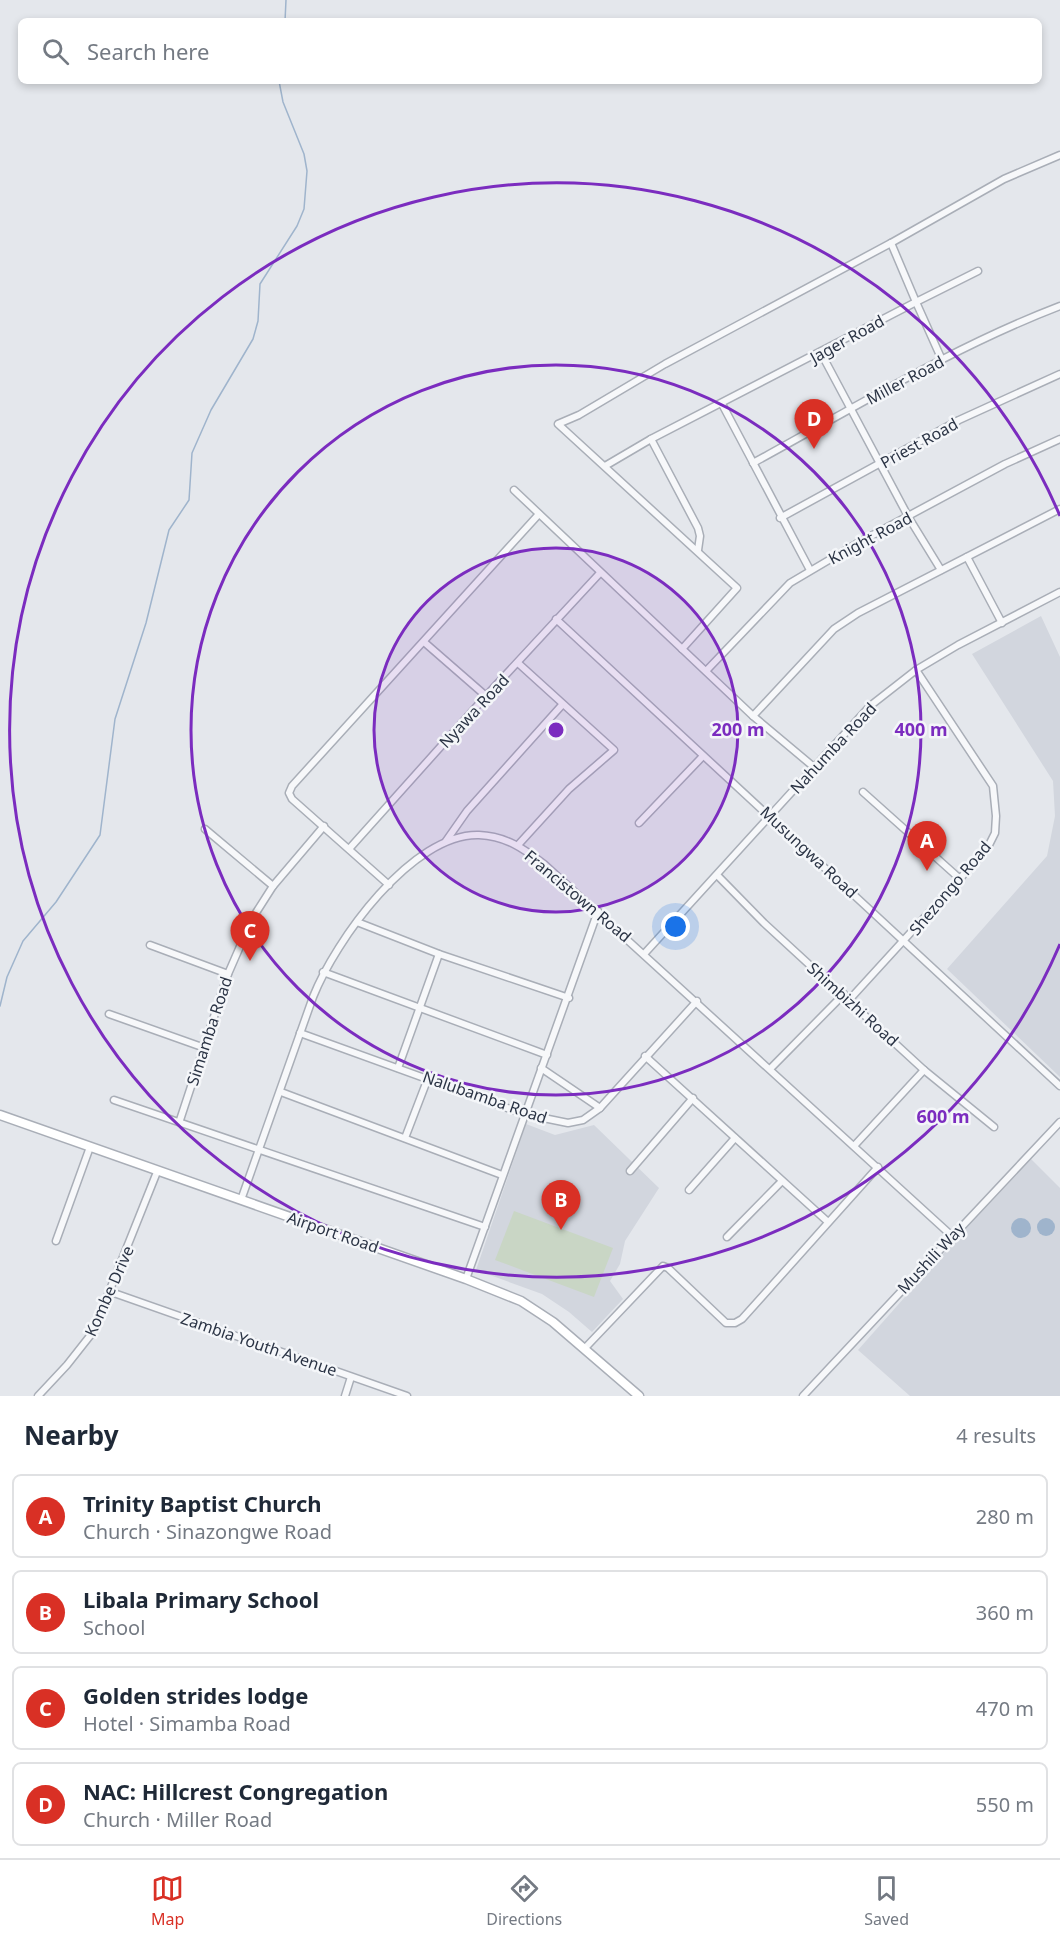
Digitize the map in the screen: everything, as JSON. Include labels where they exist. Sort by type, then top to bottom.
[{"type":"street","points":[[682,649],[737,588],[558,424],[579,415],[665,364],[891,243],[1004,179],[1060,155]]},
{"type":"street","points":[[891,243],[942,360]]},
{"type":"street","name":"Jager Road","points":[[605,466],[651,439],[978,272]]},
{"type":"street","name":"Miller Road","points":[[753,463],[942,360],[1014,324],[1060,306]]},
{"type":"street","points":[[821,353],[909,518],[941,570]]},
{"type":"street","name":"Priest Road","points":[[780,518],[959,420],[1060,374]]},
{"type":"street","points":[[722,404],[780,518],[810,570]]},
{"type":"street","points":[[651,439],[698,528],[700,536],[698,550]]},
{"type":"street","name":"Knight Road","points":[[706,671],[785,587],[810,570],[1005,465],[1060,439]]},
{"type":"street","points":[[514,490],[753,716],[815,768]]},
{"type":"street","points":[[753,716],[834,629],[858,613],[1060,508]]},
{"type":"street","points":[[389,885],[292,799],[289,793],[292,786],[539,514]]},
{"type":"street","points":[[967,557],[1002,622]]},
{"type":"street","name":"Nyawa Road","points":[[349,849],[600,573]]},
{"type":"street","name":"Nahumba Road","points":[[645,953],[870,706],[916,670],[1060,592]]},
{"type":"street","name":"Musungwa Road","points":[[556,619],[1060,1086]]},
{"type":"street","points":[[424,642],[486,696]]},
{"type":"street","points":[[518,663],[614,750],[569,789],[518,845]]},
{"type":"street","name":"Shezongo Road","points":[[850,999],[987,849],[995,833],[996,798],[993,786],[916,670]]},
{"type":"street","points":[[446,841],[467,811],[562,705]]},
{"type":"street","points":[[639,823],[703,756]]},
{"type":"street","points":[[863,792],[960,878]]},
{"type":"street","name":"Simamba Road","points":[[180,1120],[202,1047],[228,974],[252,919],[273,886],[324,826]]},
{"type":"street","points":[[205,828],[273,886]]},
{"type":"street","name":"Francistown Road","points":[[241,1200],[323,972],[357,922],[389,885],[415,861],[446,841],[478,835],[505,839],[518,845],[544,864],[645,953],[952,1236]]},
{"type":"street","name":"Shimbizhi Road","points":[[717,875],[799,956],[850,999],[924,1070],[994,1127]]},
{"type":"street","points":[[466,1279],[524,1114],[569,998],[580,957],[598,911]]},
{"type":"street","points":[[357,922],[439,954],[569,998]]},
{"type":"street","points":[[150,945],[228,974]]},
{"type":"street","points":[[398,1068],[439,954]]},
{"type":"street","points":[[323,972],[548,1055]]},
{"type":"street","points":[[770,1069],[844,994]]},
{"type":"street","name":"Nalubamba Road","points":[[300,1033],[524,1114],[568,1123],[583,1120],[600,1108],[697,1001]]},
{"type":"street","points":[[109,1014],[202,1047]]},
{"type":"street","points":[[645,1056],[828,1222]]},
{"type":"street","points":[[541,1068],[600,1108]]},
{"type":"street","points":[[854,1146],[924,1070]]},
{"type":"street","points":[[405,1138],[428,1078]]},
{"type":"street","points":[[281,1092],[502,1175]]},
{"type":"street","points":[[630,1171],[693,1098]]},
{"type":"street","points":[[114,1100],[180,1120],[485,1227]]},
{"type":"street","name":"Airport Road","points":[[0,1115],[466,1279],[521,1301],[586,1347],[639,1396]]},
{"type":"street","name":"Mushili Way","points":[[803,1396],[1060,1122]]},
{"type":"street","points":[[689,1190],[735,1138]]},
{"type":"street","points":[[56,1240],[90,1147]]},
{"type":"street","points":[[586,1347],[663,1266],[722,1319],[735,1323],[742,1319],[878,1167]]},
{"type":"street","name":"Kombe Drive","points":[[38,1396],[87,1341],[111,1292],[157,1172]]},
{"type":"street","points":[[728,1237],[782,1181]]},
{"type":"street","name":"Zambia Youth Avenue","points":[[111,1292],[407,1396]]},
{"type":"street","points":[[345,1396],[351,1377]]},
{"type":"shaded area","points":[[1041,616],[1060,657],[1060,1077],[947,969],[1047,856],[1055,816],[1053,781],[972,654]]},
{"type":"shaded area","points":[[526,1124],[555,1135],[594,1125],[659,1188],[625,1241],[620,1264],[610,1281],[623,1299],[592,1332],[569,1312],[542,1294],[476,1270]]},
{"type":"shaded area","points":[[1029,1157],[1060,1188],[1060,1396],[910,1396],[858,1350]]},
{"type":"green space","points":[[514,1211],[613,1248],[594,1297],[495,1260]]},
{"type":"water","points":[[1021,1218],[1028,1221],[1031,1228],[1028,1235],[1021,1238],[1014,1235],[1011,1228],[1014,1221]]},
{"type":"water","points":[[1042,1218],[1050,1218],[1055,1223],[1053,1234],[1042,1236],[1037,1231],[1037,1223]]},
{"type":"waterway","points":[[285,18],[286,0]]},
{"type":"waterway","points":[[0,1006],[7,977],[23,941],[56,902],[100,835],[115,719],[146,623],[169,530],[189,500],[192,453],[211,410],[253,339],[258,321],[260,284],[297,226],[304,209],[307,171],[304,154],[283,102],[280,84]]},
{"type":"place","name":"NAC: Hillcrest Congregation","points":[[814,449]]},
{"type":"place","name":"Trinity Baptist Church","points":[[927,871]]},
{"type":"place","name":"Golden strides lodge","points":[[250,961]]},
{"type":"place","name":"Libala Primary School","points":[[561,1230]]}]
